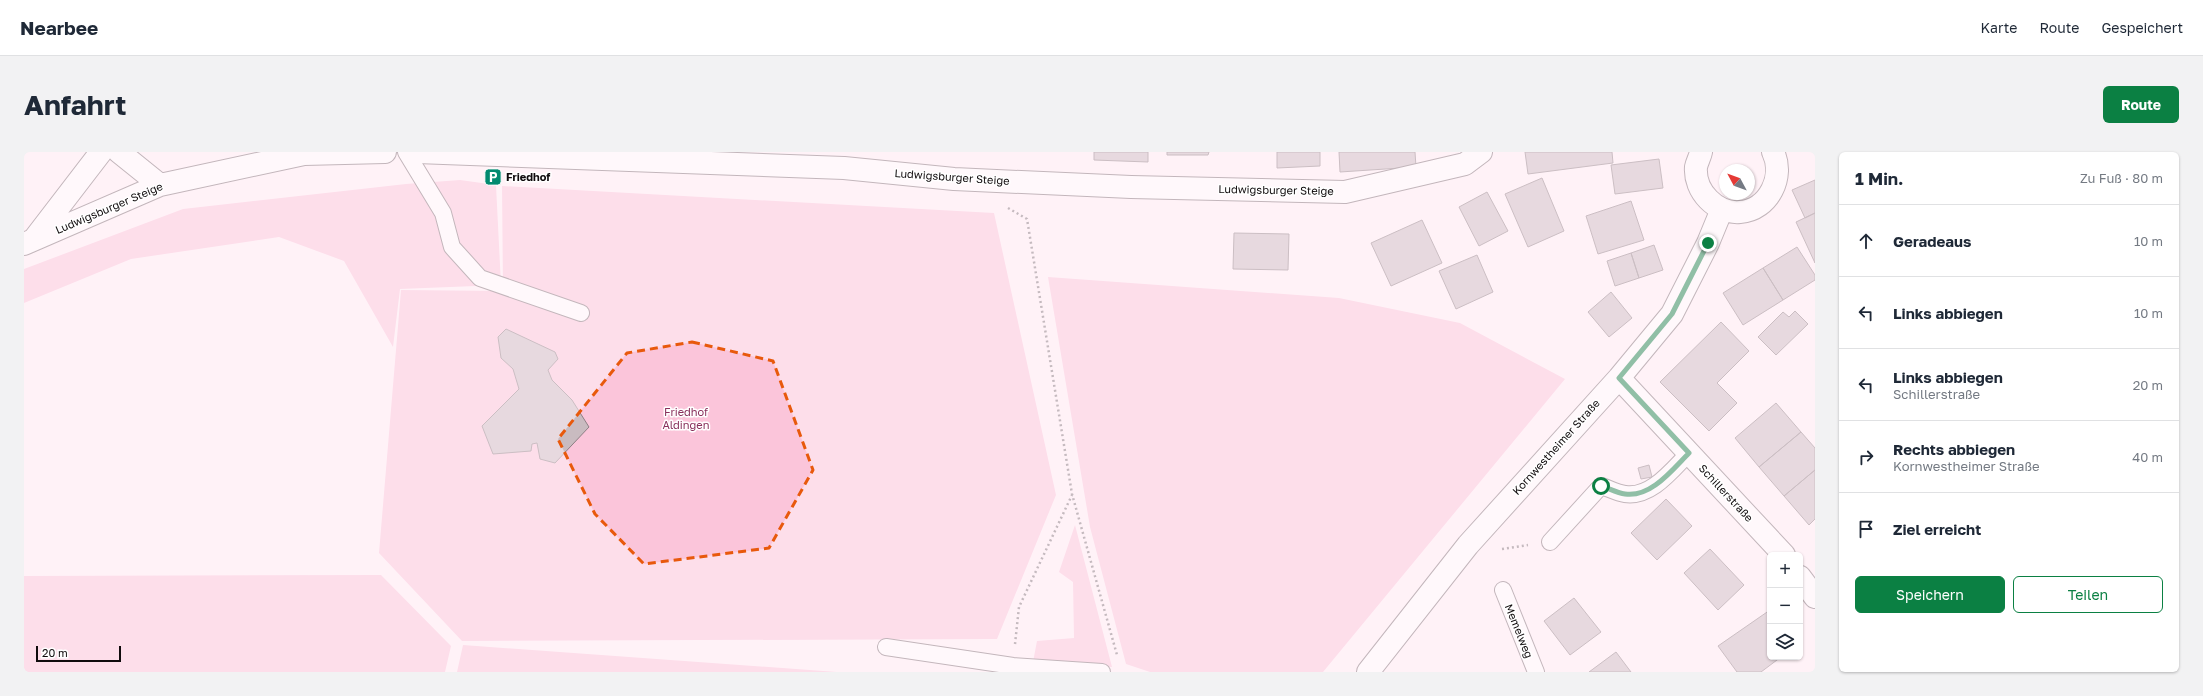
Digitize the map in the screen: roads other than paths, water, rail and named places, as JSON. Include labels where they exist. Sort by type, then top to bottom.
[{"type":"street","points":[[29,242],[101,152]]},
{"type":"street","points":[[119,152],[160,185]]},
{"type":"street","name":"Ludwigsburger Steige","points":[[29,242],[160,185],[304,154],[385,152]]},
{"type":"street","name":"Ludwigsburger Steige","points":[[417,152],[844,168],[954,179],[1131,187],[1344,192],[1465,164],[1481,152]]},
{"type":"street","points":[[828,152],[844,168]]},
{"type":"street","points":[[1701,152],[1696,167],[1698,184],[1708,199],[1722,209],[1740,212],[1758,206],[1771,194],[1777,177],[1779,154]]},
{"type":"street","name":"Kornwestheimer Straße","points":[[1368,672],[1468,545],[1619,378],[1672,314],[1708,243],[1722,209]]},
{"type":"street","name":"Schillerstraße","points":[[1619,378],[1781,552]]},
{"type":"street","points":[[1803,581],[1815,597]]},
{"type":"lane","points":[[406,152],[443,213],[452,248],[480,278],[581,312]]},
{"type":"lane","points":[[1550,542],[1601,486],[1625,494],[1644,493],[1689,453]]},
{"type":"lane","name":"Memelweg","points":[[1503,590],[1536,672]]},
{"type":"lane","points":[[886,647],[1013,666],[1102,672]]},
{"type":"place","name":"Friedhof","points":[[493,177]]},
{"type":"park label","name":"Friedhof Aldingen","points":[[686,418]]}]
